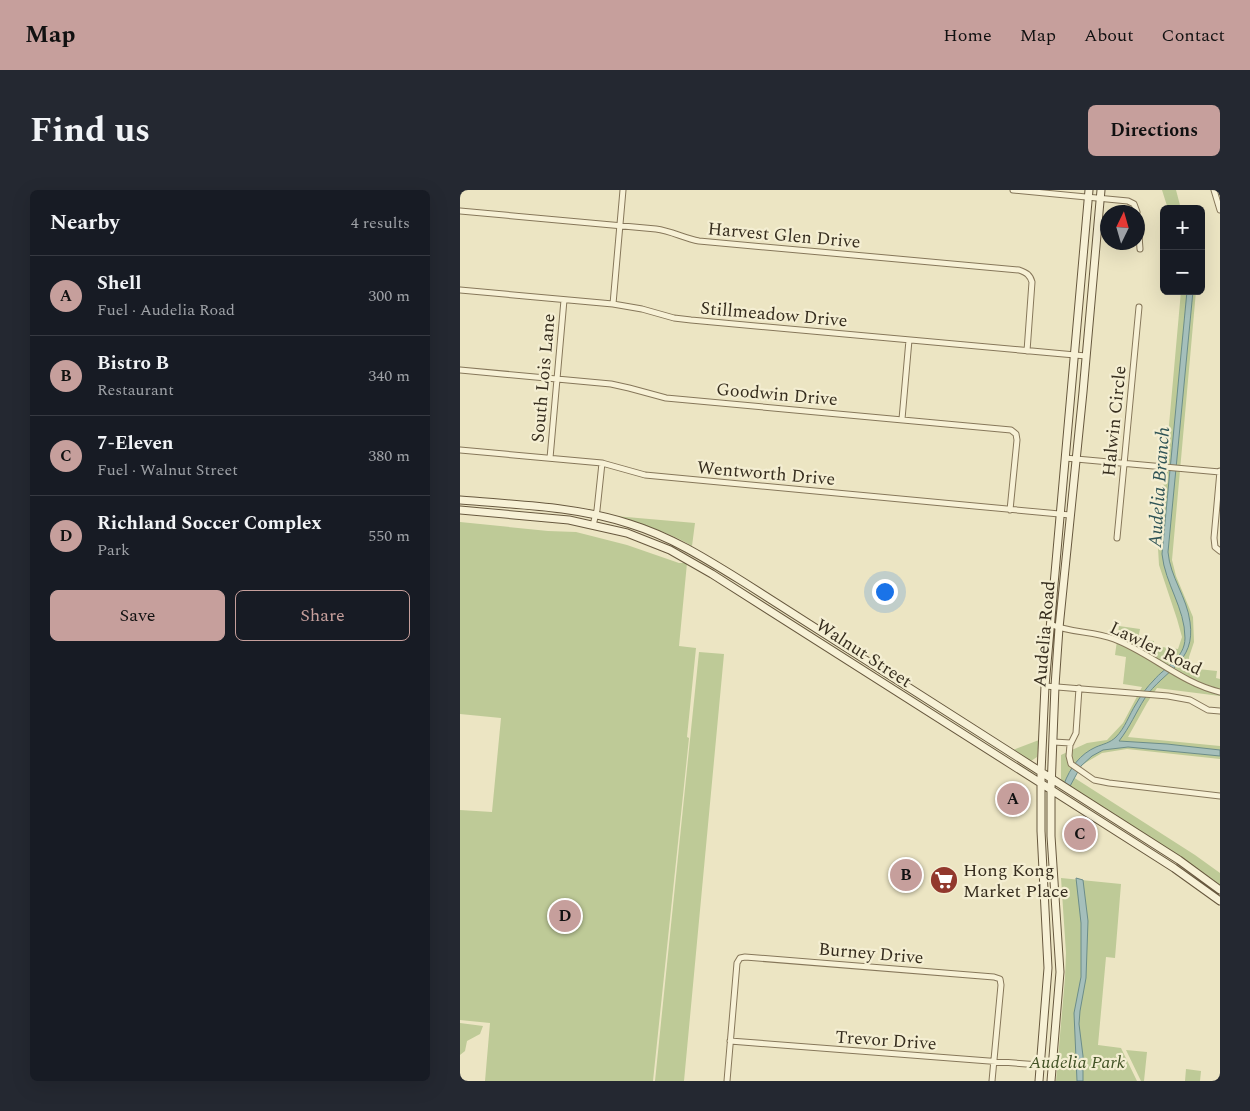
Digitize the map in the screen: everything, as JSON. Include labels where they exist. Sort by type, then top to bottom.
[{"type":"main road","name":"Audelia Road","points":[[1051,1081],[1060,972],[1051,836],[1055,686],[1101,190]]},
{"type":"main road","name":"Audelia Road","points":[[1039,1081],[1048,968],[1040,783],[1045,686],[1089,194]]},
{"type":"main road","name":"Walnut Street","points":[[460,500],[596,514],[630,524],[670,540],[705,558],[745,583],[1179,860],[1220,890]]},
{"type":"main road","name":"Walnut Street","points":[[460,510],[593,524],[627,533],[670,550],[712,574],[1051,789],[1220,900]]},
{"type":"main road","points":[[712,574],[716,572],[732,581],[745,583]]},
{"type":"main road","points":[[812,638],[818,630]]},
{"type":"main road","points":[[891,688],[897,680]]},
{"type":"main road","points":[[1047,931],[1058,931]]},
{"type":"main road","points":[[1040,1066],[1053,1066]]},
{"type":"street","points":[[613,304],[623,190]]},
{"type":"street","points":[[1013,190],[1089,194],[1100,198],[1128,201],[1134,205]]},
{"type":"street","points":[[1214,190],[1220,210]]},
{"type":"street","name":"Harvest Glen Drive","points":[[460,210],[666,230],[699,241],[1019,270],[1030,276],[1032,282],[1026,351]]},
{"type":"street","name":"Stillmeadow Drive","points":[[460,290],[613,304],[691,320],[1086,356]]},
{"type":"street","name":"South Lois Lane","points":[[550,458],[564,300]]},
{"type":"street","name":"Halwin Circle","points":[[1116,538],[1139,307]]},
{"type":"street","points":[[902,419],[909,340]]},
{"type":"street","name":"Goodwin Drive","points":[[460,370],[611,384],[666,398],[1011,430],[1016,434],[1017,440],[1010,510]]},
{"type":"street","name":"Wentworth Drive","points":[[460,450],[602,463],[644,475],[1070,515]]},
{"type":"street","points":[[1065,458],[1220,471],[1214,538],[1218,549]]},
{"type":"street","points":[[593,524],[596,514],[602,463]]},
{"type":"street","name":"Lawler Road","points":[[1050,624],[1059,628],[1114,639],[1141,652],[1195,684],[1220,692]]},
{"type":"street","points":[[1045,686],[1155,695],[1190,700],[1208,710],[1220,711]]},
{"type":"street","points":[[1080,688],[1076,733],[1071,743],[1069,756],[1072,765],[1094,780],[1109,784],[1220,796]]},
{"type":"street","points":[[1053,742],[1071,743]]},
{"type":"street","name":"Burney Drive","points":[[730,1041],[737,963],[740,958],[755,957],[1000,979],[1002,985],[994,1062]]},
{"type":"street","points":[[727,1081],[730,1041]]},
{"type":"street","name":"Trevor Drive","points":[[730,1041],[1040,1066]]},
{"type":"street","points":[[992,1081],[994,1062]]},
{"type":"green space","points":[[1162,190],[1176,190],[1180,205],[1167,205]]},
{"type":"green space","points":[[1181,295],[1196,295],[1172,560],[1176,576],[1193,617],[1194,642],[1188,668],[1217,671],[1216,678],[1220,679],[1220,696],[1157,688],[1128,737],[1220,746],[1220,759],[1127,749],[1102,753],[1080,766],[1073,777],[1220,873],[1220,887],[1188,863],[1061,780],[1061,755],[1087,743],[1107,740],[1123,723],[1142,687],[1123,684],[1126,657],[1115,655],[1119,626],[1140,629],[1138,639],[1154,641],[1154,646],[1178,649],[1182,637],[1159,565],[1158,548]]},
{"type":"green space","points":[[615,516],[695,523],[692,546],[664,532]]},
{"type":"green space","points":[[460,522],[576,532],[627,545],[679,563],[687,563],[679,646],[696,648],[687,737],[689,738],[653,1081],[485,1081],[490,1023],[460,1020],[460,810],[492,812],[501,718],[460,714]]},
{"type":"green space","points":[[699,652],[724,654],[684,1081],[655,1081]]},
{"type":"green space","points":[[1039,740],[1037,757],[1031,761],[1013,750]]},
{"type":"green space","name":"Audelia Park","points":[[1061,878],[1121,884],[1115,958],[1106,957],[1098,1045],[1121,1048],[1137,1081],[1056,1081],[1066,953]]},
{"type":"green space","points":[[460,1023],[483,1026],[480,1034],[467,1041],[465,1051],[460,1055]]},
{"type":"green space","points":[[1126,1050],[1147,1052],[1144,1081],[1141,1081]]},
{"type":"green space","points":[[1186,1069],[1201,1071],[1200,1081],[1185,1081]]},
{"type":"water","points":[[1187,295],[1193,295],[1168,552],[1172,570],[1186,604],[1191,636],[1183,657],[1145,698],[1119,741],[1220,750],[1220,756],[1128,747],[1103,750],[1092,756],[1081,766],[1069,788],[1064,784],[1076,762],[1085,753],[1116,737],[1144,691],[1158,675],[1174,662],[1182,651],[1185,638],[1182,616],[1167,576],[1162,554]]},
{"type":"water","points":[[1076,878],[1083,880],[1088,921],[1086,978],[1079,1024],[1083,1056],[1083,1081],[1077,1081],[1074,1013],[1081,977],[1081,923]]},
{"type":"place","name":"Shell","points":[[1013,799]]},
{"type":"place","name":"7-Eleven","points":[[1080,834]]},
{"type":"place","name":"Bistro B","points":[[906,875]]},
{"type":"place","name":"Hong Kong Market Place","points":[[944,880]]},
{"type":"place","name":"Richland Soccer Complex","points":[[565,916]]},
{"type":"water label","name":"Audelia Branch","points":[[1158,487]]}]
